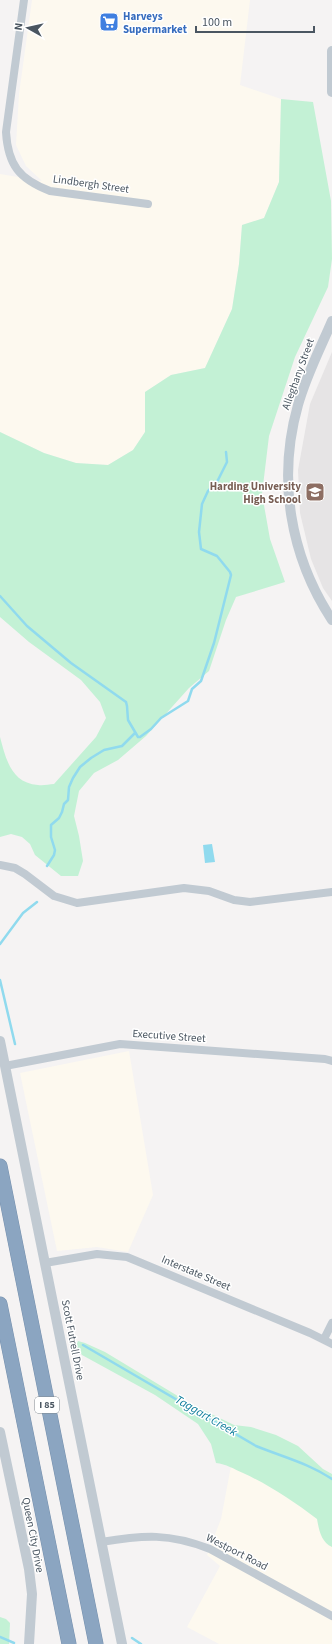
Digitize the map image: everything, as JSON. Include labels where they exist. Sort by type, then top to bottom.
[{"type":"highway","name":"I 85","points":[[0,1166],[96,1644]]},
{"type":"highway","name":"I 85","points":[[0,1304],[70,1644]]},
{"type":"street","name":"Lindbergh Street","points":[[24,0],[6,132],[7,144],[15,167],[24,178],[36,185],[50,190],[148,204]]},
{"type":"street","points":[[332,51],[332,92]]},
{"type":"street","name":"Alleghany Street","points":[[332,321],[298,405],[291,432],[288,456],[288,489],[294,532],[304,567],[319,599],[332,620]]},
{"type":"street","points":[[0,865],[15,868],[54,896],[77,903],[184,888],[209,891],[234,900],[250,902],[332,892]]},
{"type":"street","name":"Scott Futrell Drive","points":[[0,1041],[122,1644]]},
{"type":"street","name":"Executive Street","points":[[5,1066],[120,1044],[325,1059],[332,1061]]},
{"type":"street","name":"Interstate Street","points":[[45,1263],[97,1254],[127,1257],[324,1339],[332,1344]]},
{"type":"street","points":[[324,1339],[332,1322]]},
{"type":"street","name":"Queen City Drive","points":[[0,1432],[32,1594],[32,1622],[29,1644]]},
{"type":"street","name":"Westport Road","points":[[101,1542],[132,1537],[152,1536],[176,1538],[194,1542],[210,1549],[332,1616]]},
{"type":"shaded area","points":[[32,0],[250,0],[240,85],[281,99],[279,182],[264,218],[242,225],[239,264],[232,309],[205,368],[171,375],[145,392],[145,432],[133,450],[108,465],[76,463],[44,453],[0,432],[0,174],[42,181],[26,166],[16,145],[19,94]]},
{"type":"shaded area","name":"Harding University High School","points":[[332,352],[332,601],[323,588],[311,559],[300,513],[298,470],[310,404]]},
{"type":"shaded area","points":[[129,1051],[153,1195],[128,1252],[97,1247],[57,1251],[20,1073]]},
{"type":"shaded area","points":[[232,1461],[332,1517],[332,1644],[219,1644],[187,1627],[220,1566],[207,1555],[221,1519]]},
{"type":"green space","points":[[281,99],[313,102],[331,201],[332,259],[328,287],[295,357],[269,436],[262,494],[270,539],[285,582],[236,597],[226,620],[209,671],[189,688],[146,736],[118,760],[94,773],[79,791],[74,816],[83,861],[78,876],[61,876],[35,855],[30,844],[22,837],[11,834],[0,837],[0,737],[5,754],[16,775],[29,783],[40,785],[54,784],[96,737],[106,718],[100,702],[81,680],[29,642],[0,617],[0,432],[44,453],[76,463],[108,465],[133,450],[145,432],[145,392],[171,375],[205,368],[232,309],[239,264],[242,225],[264,218],[279,182]]},
{"type":"green space","points":[[78,1341],[105,1352],[191,1404],[234,1425],[251,1427],[276,1435],[298,1446],[323,1469],[332,1474],[332,1547],[323,1539],[317,1519],[272,1488],[230,1467],[216,1463],[211,1444],[198,1424],[155,1395],[82,1355],[76,1347]]},
{"type":"green space","points":[[0,1617],[6,1619],[10,1623],[9,1644],[0,1644]]},
{"type":"water","points":[[212,844],[215,862],[205,863],[203,845]]},
{"type":"waterway","points":[[0,596],[27,626],[71,663],[126,702],[128,720],[138,737],[140,737],[151,729],[161,718],[188,701],[192,689],[201,681],[214,643],[231,575],[217,556],[201,549],[199,532],[202,504],[208,491],[218,480],[227,462],[226,452]]},
{"type":"waterway","points":[[47,866],[54,855],[55,850],[51,837],[51,825],[59,818],[64,804],[68,800],[69,787],[80,767],[104,750],[122,746],[135,733]]},
{"type":"waterway","points":[[0,944],[23,913],[37,902]]},
{"type":"waterway","points":[[0,980],[15,1044]]},
{"type":"waterway","name":"Taggart Creek","points":[[83,1345],[256,1446],[305,1464],[332,1479]]},
{"type":"waterway","points":[[0,1637],[14,1643]]},
{"type":"waterway","points":[[132,1638],[141,1644]]},
{"type":"place","name":"Harveys Supermarket","points":[[109,22]]},
{"type":"place","name":"Harding University High School","points":[[315,492]]}]
